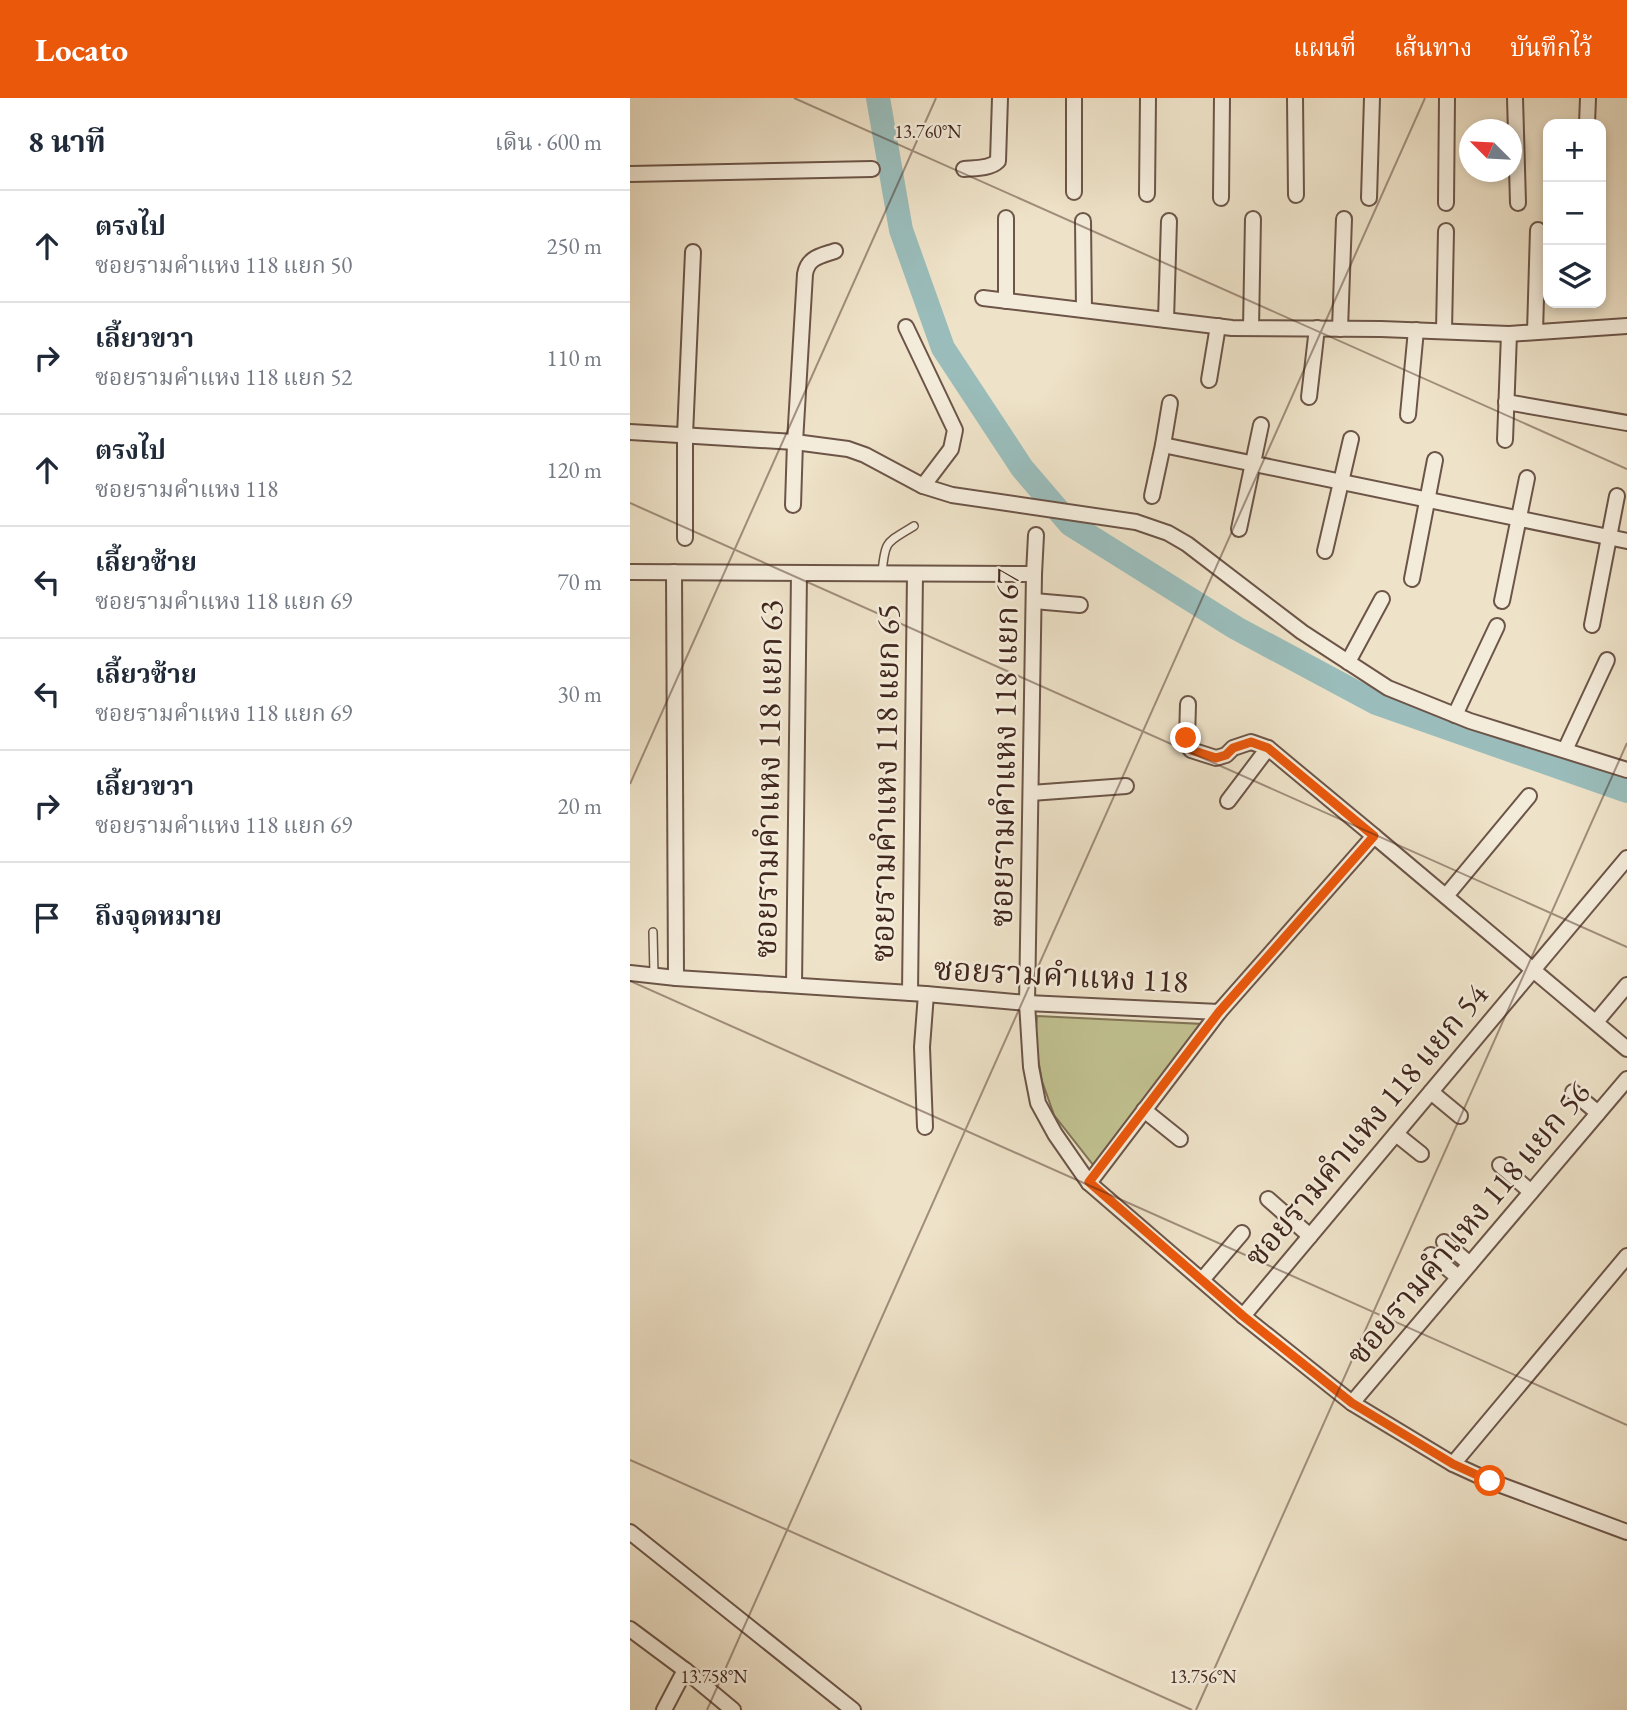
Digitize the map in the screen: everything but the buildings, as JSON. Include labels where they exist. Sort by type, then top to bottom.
[{"type":"street","points":[[964,169],[991,166],[998,161],[1000,98]]},
{"type":"street","points":[[1074,98],[1074,192]]},
{"type":"street","points":[[1147,194],[1148,98]]},
{"type":"street","points":[[1221,198],[1222,98]]},
{"type":"street","points":[[1295,98],[1296,195]]},
{"type":"street","points":[[1369,198],[1372,98]]},
{"type":"street","points":[[1446,203],[1447,98]]},
{"type":"street","points":[[1516,98],[1518,203]]},
{"type":"street","points":[[1587,119],[1588,98]]},
{"type":"street","points":[[630,174],[872,169]]},
{"type":"street","points":[[1006,218],[1006,301]]},
{"type":"street","points":[[1251,328],[1253,219]]},
{"type":"street","points":[[1340,328],[1344,219]]},
{"type":"street","points":[[1083,221],[1084,310]]},
{"type":"street","points":[[1166,320],[1169,221]]},
{"type":"street","points":[[1535,332],[1538,230]]},
{"type":"street","points":[[1444,331],[1446,231]]},
{"type":"street","points":[[793,505],[807,266],[814,259],[835,251]]},
{"type":"street","points":[[685,538],[684,435],[694,252]]},
{"type":"street","points":[[983,298],[1251,328],[1509,334],[1627,326]]},
{"type":"street","points":[[1209,380],[1218,326]]},
{"type":"street","points":[[906,327],[955,430],[951,449],[923,486]]},
{"type":"street","points":[[1310,397],[1317,328]]},
{"type":"street","points":[[1408,415],[1416,330]]},
{"type":"street","points":[[1505,440],[1509,334]]},
{"type":"street","points":[[1506,402],[1627,423]]},
{"type":"street","points":[[1152,496],[1170,403]]},
{"type":"street","points":[[1240,529],[1261,425]]},
{"type":"street","points":[[630,432],[834,446],[876,460],[923,486],[952,495],[1136,522],[1161,530],[1187,544],[1302,632],[1388,688],[1470,721],[1627,770]]},
{"type":"street","points":[[1325,551],[1351,439]]},
{"type":"street","points":[[1163,445],[1627,541]]},
{"type":"street","points":[[1412,579],[1435,460]]},
{"type":"street","points":[[1502,601],[1527,478]]},
{"type":"street","points":[[1592,625],[1617,496]]},
{"type":"street","name":"ซอยรามคำแหง 118 แยก 67","points":[[1036,535],[1027,1003],[1031,1067],[1038,1103],[1055,1134],[1089,1182],[1243,1316],[1352,1403],[1453,1464],[1490,1481],[1627,1532]]},
{"type":"street","points":[[630,572],[1034,574]]},
{"type":"street","points":[[674,572],[676,978]]},
{"type":"street","name":"ซอยรามคำแหง 118 แยก 63","points":[[794,985],[799,574]]},
{"type":"street","name":"ซอยรามคำแหง 118 แยก 65","points":[[910,993],[915,574]]},
{"type":"street","points":[[1348,662],[1382,599]]},
{"type":"street","points":[[1034,601],[1080,605]]},
{"type":"street","points":[[1455,715],[1497,626]]},
{"type":"street","points":[[1565,750],[1607,660]]},
{"type":"street","points":[[1188,704],[1186,738],[1191,750],[1216,758],[1251,742],[1268,748],[1627,1049]]},
{"type":"street","points":[[1228,801],[1268,748]]},
{"type":"street","points":[[1031,793],[1126,786]]},
{"type":"street","points":[[1446,896],[1529,796]]},
{"type":"street","name":"ซอยรามคำแหง 118","points":[[630,973],[1027,1003],[1219,1012],[1374,836]]},
{"type":"street","name":"ซอยรามคำแหง 118 แยก 54","points":[[1243,1316],[1627,858]]},
{"type":"street","points":[[1596,1022],[1627,985]]},
{"type":"street","points":[[925,1127],[922,1046],[926,994]]},
{"type":"street","points":[[1089,1182],[1219,1012]]},
{"type":"street","name":"ซอยรามคำแหง 118 แยก 56","points":[[1352,1403],[1627,1079]]},
{"type":"street","points":[[1431,1092],[1460,1116]]},
{"type":"street","points":[[1573,1093],[1598,1113]]},
{"type":"street","points":[[1144,1110],[1180,1139]]},
{"type":"street","points":[[1396,1134],[1421,1154]]},
{"type":"street","points":[[1500,1165],[1531,1192]]},
{"type":"street","points":[[1268,1199],[1310,1236]]},
{"type":"street","points":[[1202,1280],[1242,1234]]},
{"type":"street","points":[[1444,1242],[1470,1264]]},
{"type":"street","points":[[1431,1255],[1458,1277]]},
{"type":"street","points":[[1453,1464],[1627,1256]]},
{"type":"street","points":[[630,1532],[853,1710]]},
{"type":"street","points":[[630,1629],[733,1710]]},
{"type":"street","points":[[664,1710],[685,1670]]},
{"type":"lane","points":[[882,574],[888,543],[914,526]]},
{"type":"lane","points":[[653,932],[654,975]]},
{"type":"green space","points":[[1037,1016],[1203,1024],[1094,1166],[1054,1115],[1042,1081],[1035,1042]]},
{"type":"waterway","points":[[878,98],[901,230],[943,348],[1022,468],[1070,524],[1236,628],[1376,703],[1627,791]]},
{"type":"route","points":[[1186,738],[1191,750],[1216,758],[1251,742],[1268,748],[1374,836],[1219,1012],[1089,1182],[1243,1316],[1352,1403],[1453,1464],[1490,1481]]}]
